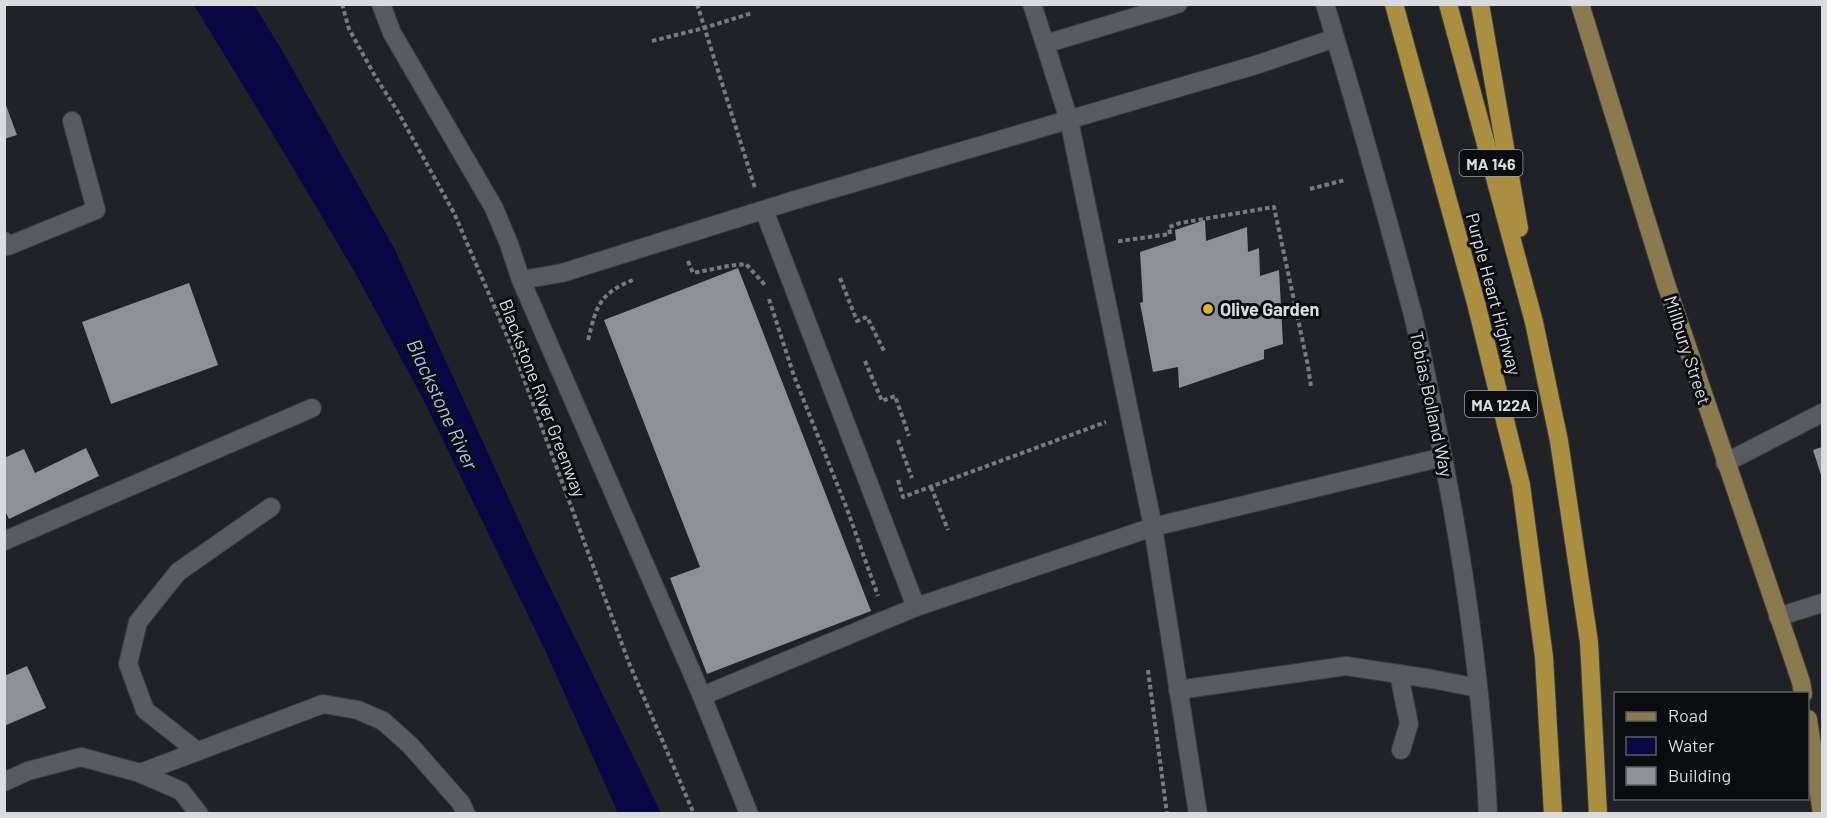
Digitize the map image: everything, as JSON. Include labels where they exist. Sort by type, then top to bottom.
[{"type":"highway","name":"Purple Heart Highway","points":[[1394,4],[1476,303],[1521,485],[1544,657],[1553,813]]},
{"type":"highway","name":"Purple Heart Highway","points":[[1448,4],[1534,322],[1559,441],[1589,642],[1598,813]]},
{"type":"highway","name":"MA 122A","points":[[1480,4],[1507,152],[1534,322]]},
{"type":"main road","name":"Millbury Street","points":[[1580,4],[1666,284],[1803,692]]},
{"type":"main road","points":[[1813,732],[1822,813]]},
{"type":"street","points":[[381,4],[392,33],[494,208],[521,280],[702,696],[749,813]]},
{"type":"street","points":[[1032,4],[1069,120],[1153,527],[1198,813]]},
{"type":"street","points":[[1045,44],[1178,4]]},
{"type":"street","name":"Tobias Bolland Way","points":[[1325,4],[1413,313],[1443,457],[1462,564],[1478,688],[1488,813]]},
{"type":"street","points":[[521,280],[562,273],[764,210],[1259,64],[1335,38]]},
{"type":"street","points":[[4,241],[8,246],[96,210],[72,121]]},
{"type":"street","points":[[764,210],[916,607]]},
{"type":"street","points":[[4,541],[312,408]]},
{"type":"street","points":[[1725,463],[1822,412]]},
{"type":"street","points":[[702,696],[916,607],[1153,527],[1443,457]]},
{"type":"street","points":[[197,751],[145,710],[128,664],[138,622],[178,572],[271,507]]},
{"type":"street","points":[[1778,617],[1822,603]]},
{"type":"street","points":[[1178,690],[1346,666],[1478,688]]},
{"type":"street","points":[[1399,674],[1408,724],[1401,750]]},
{"type":"street","points":[[140,772],[323,704],[358,710],[382,721],[410,746],[461,803],[466,813]]},
{"type":"street","points":[[4,782],[28,771],[81,757],[140,772],[180,791],[200,813]]},
{"type":"path","name":"Blackstone River Greenway","points":[[342,4],[354,38],[459,223],[514,352],[629,663],[694,813]]},
{"type":"path","points":[[697,4],[755,190]]},
{"type":"path","points":[[652,41],[752,13]]},
{"type":"path","points":[[1310,189],[1344,180]]},
{"type":"path","points":[[1122,252],[1120,241],[1170,234],[1169,227],[1180,223],[1274,207],[1311,387]]},
{"type":"path","points":[[677,265],[698,258]]},
{"type":"path","points":[[688,261],[693,273],[746,264],[766,286],[763,275]]},
{"type":"path","points":[[588,340],[597,305],[606,294],[644,276]]},
{"type":"path","points":[[840,278],[856,321],[867,317],[885,354]]},
{"type":"path","points":[[769,296],[794,376],[847,509],[882,606]]},
{"type":"path","points":[[865,361],[882,402],[895,396],[909,436]]},
{"type":"path","points":[[898,480],[903,497],[1107,422],[1110,430]]},
{"type":"path","points":[[898,440],[912,478]]},
{"type":"path","points":[[931,487],[948,530]]},
{"type":"path","points":[[1147,664],[1167,813]]},
{"type":"water","name":"Blackstone River","points":[[194,5],[254,5],[280,47],[394,248],[542,571],[661,813],[618,813],[545,650],[423,399],[357,276]]},
{"type":"building","points":[[4,100],[17,135],[4,139]]},
{"type":"building","points":[[1205,220],[1206,241],[1247,227],[1248,252],[1259,248],[1260,276],[1279,270],[1283,344],[1264,350],[1264,359],[1179,388],[1178,367],[1153,372],[1140,303],[1143,302],[1140,252],[1176,240],[1175,230]]},
{"type":"building","points":[[738,268],[871,611],[707,674],[670,578],[700,567],[604,320]]},
{"type":"building","points":[[189,283],[218,365],[111,404],[82,322]]},
{"type":"building","points":[[1822,447],[1822,478],[1813,450]]},
{"type":"building","points":[[86,448],[99,476],[9,519],[4,509],[4,458],[24,449],[35,473]]},
{"type":"building","points":[[27,666],[46,708],[4,726],[4,676]]},
{"type":"place","name":"Olive Garden","points":[[1208,309]]}]
